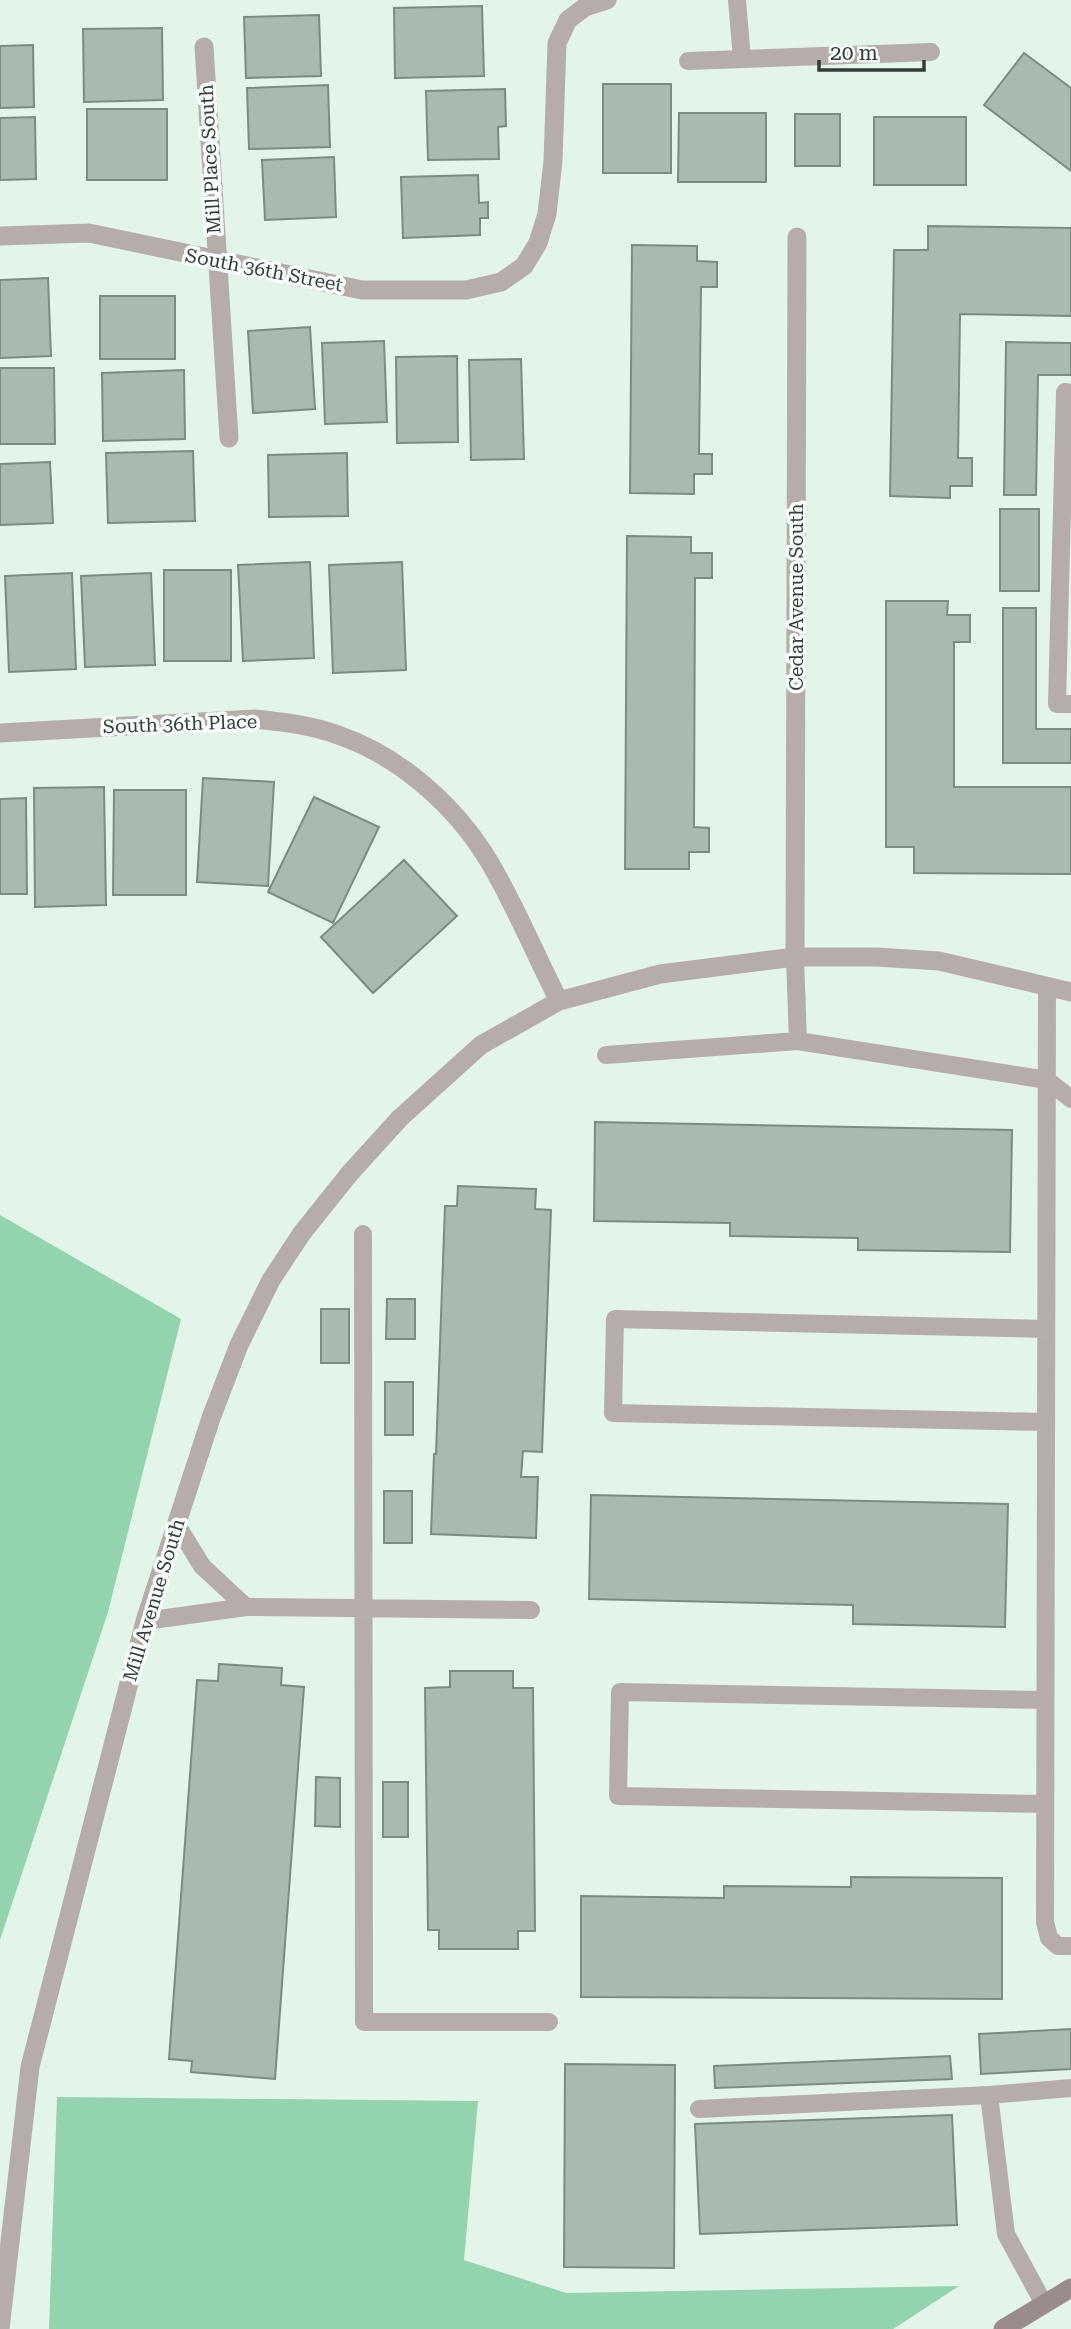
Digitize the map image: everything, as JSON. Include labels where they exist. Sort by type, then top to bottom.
[{"type":"main road","points":[[1003,2329],[1071,2288]]},
{"type":"street","name":"South 36th Street","points":[[0,236],[89,233],[362,290],[466,290],[500,282],[524,266],[538,243],[547,214],[553,161],[557,43],[568,20],[585,7],[607,0]]},
{"type":"street","name":"Mill Place South","points":[[204,47],[229,438]]},
{"type":"street","name":"Cedar Avenue South","points":[[795,957],[797,237]]},
{"type":"street","name":"South 36th Place","points":[[0,733],[255,719],[296,724],[350,740],[392,761],[433,793],[465,827],[490,863],[559,1001]]},
{"type":"street","name":"Mill Avenue South","points":[[0,2329],[30,2067],[145,1621],[211,1418],[239,1345],[271,1280],[303,1233],[350,1173],[400,1118],[481,1045],[559,1001],[660,974],[795,957],[877,957],[939,961],[1071,992]]},
{"type":"lane","points":[[737,0],[742,59]]},
{"type":"lane","points":[[688,61],[931,52]]},
{"type":"lane","points":[[1071,393],[1065,392],[1057,704],[1071,704]]},
{"type":"lane","points":[[795,957],[799,1041]]},
{"type":"lane","points":[[1047,986],[1045,1922],[1049,1938],[1058,1946],[1071,1945]]},
{"type":"lane","points":[[606,1055],[799,1041],[1047,1080],[1071,1099]]},
{"type":"lane","points":[[363,1234],[364,2022],[549,2022]]},
{"type":"lane","points":[[1046,1329],[615,1319],[613,1413],[1046,1422]]},
{"type":"lane","points":[[177,1525],[202,1566],[246,1607]]},
{"type":"lane","points":[[145,1621],[246,1607],[531,1610]]},
{"type":"lane","points":[[1045,1700],[620,1692],[618,1796],[1045,1804]]},
{"type":"lane","points":[[699,2109],[989,2095],[1071,2088]]},
{"type":"lane","points":[[989,2095],[1006,2234],[1044,2304]]},
{"type":"green space","points":[[0,1215],[181,1319],[108,1612],[0,1940]]},
{"type":"green space","points":[[57,2097],[478,2101],[464,2260],[566,2293],[959,2286],[893,2329],[49,2329]]},
{"type":"building","points":[[482,6],[484,76],[395,78],[394,8]]},
{"type":"building","points":[[319,15],[321,76],[246,78],[244,17]]},
{"type":"building","points":[[162,28],[163,100],[84,102],[83,29]]},
{"type":"building","points":[[33,45],[34,107],[0,108],[0,46]]},
{"type":"building","points":[[1024,53],[1071,88],[1071,171],[984,105]]},
{"type":"building","points":[[603,84],[671,84],[671,173],[603,173]]},
{"type":"building","points":[[328,85],[330,147],[249,149],[247,88]]},
{"type":"building","points":[[505,89],[506,126],[498,127],[499,159],[428,160],[426,91]]},
{"type":"building","points":[[87,109],[167,109],[167,180],[87,180]]},
{"type":"building","points":[[679,113],[766,113],[766,182],[678,182]]},
{"type":"building","points":[[795,114],[840,114],[840,166],[795,166]]},
{"type":"building","points":[[35,117],[36,179],[0,180],[0,118]]},
{"type":"building","points":[[874,117],[966,117],[966,185],[874,185]]},
{"type":"building","points":[[334,157],[336,217],[265,220],[262,160]]},
{"type":"building","points":[[478,175],[479,203],[488,202],[488,218],[480,218],[480,235],[403,238],[401,177]]},
{"type":"building","points":[[928,226],[1071,228],[1071,316],[960,314],[958,458],[972,458],[972,486],[950,486],[950,498],[890,496],[894,250],[928,250]]},
{"type":"building","points":[[632,245],[697,246],[697,261],[717,262],[717,287],[701,287],[699,454],[712,454],[712,474],[694,474],[694,494],[630,493]]},
{"type":"building","points":[[48,278],[51,356],[0,358],[0,280]]},
{"type":"building","points":[[100,296],[175,296],[175,359],[100,359]]},
{"type":"building","points":[[310,327],[315,409],[253,413],[248,331]]},
{"type":"building","points":[[384,341],[387,422],[325,424],[322,343]]},
{"type":"building","points":[[1006,342],[1071,343],[1071,375],[1038,375],[1036,495],[1004,495]]},
{"type":"building","points":[[457,356],[458,442],[397,443],[396,357]]},
{"type":"building","points":[[521,359],[524,459],[471,460],[469,360]]},
{"type":"building","points":[[0,368],[54,368],[55,444],[0,444]]},
{"type":"building","points":[[184,370],[185,439],[103,441],[102,373]]},
{"type":"building","points":[[193,451],[195,521],[108,523],[106,453]]},
{"type":"building","points":[[347,453],[348,516],[269,517],[268,455]]},
{"type":"building","points":[[50,462],[53,523],[0,525],[0,464]]},
{"type":"building","points":[[1000,509],[1039,509],[1039,591],[1000,591]]},
{"type":"building","points":[[627,536],[691,537],[691,553],[712,553],[712,578],[695,578],[694,827],[709,828],[709,852],[689,852],[689,869],[625,869]]},
{"type":"building","points":[[310,562],[314,658],[243,661],[238,565]]},
{"type":"building","points":[[402,562],[406,670],[333,673],[329,565]]},
{"type":"building","points":[[164,570],[231,570],[231,661],[164,661]]},
{"type":"building","points":[[72,573],[76,669],[9,672],[5,576]]},
{"type":"building","points":[[151,573],[155,665],[85,667],[81,576]]},
{"type":"building","points":[[886,601],[948,601],[947,615],[970,615],[970,642],[954,642],[954,787],[1071,787],[1071,874],[914,873],[914,847],[886,847]]},
{"type":"building","points":[[1003,608],[1036,608],[1036,729],[1071,729],[1071,763],[1003,763]]},
{"type":"building","points":[[203,778],[274,782],[268,886],[197,882]]},
{"type":"building","points":[[104,787],[106,905],[35,907],[34,788]]},
{"type":"building","points":[[114,790],[186,790],[186,895],[113,895]]},
{"type":"building","points":[[314,797],[379,827],[333,923],[268,892]]},
{"type":"building","points":[[26,798],[27,894],[0,894],[0,799]]},
{"type":"building","points":[[404,860],[457,916],[373,993],[321,937]]},
{"type":"building","points":[[595,1122],[1012,1130],[1010,1252],[858,1250],[858,1238],[730,1236],[730,1223],[594,1221]]},
{"type":"building","points":[[458,1186],[536,1189],[535,1209],[551,1210],[542,1452],[523,1451],[521,1477],[538,1477],[536,1538],[431,1534],[445,1206],[457,1206]]},
{"type":"building","points":[[387,1299],[415,1299],[415,1339],[386,1339]]},
{"type":"building","points":[[321,1309],[349,1309],[349,1363],[321,1363]]},
{"type":"building","points":[[385,1382],[413,1382],[413,1435],[385,1435]]},
{"type":"building","points":[[384,1491],[412,1491],[412,1543],[384,1543]]},
{"type":"building","points":[[591,1495],[1008,1504],[1005,1627],[853,1624],[853,1605],[589,1599]]},
{"type":"building","points":[[219,1664],[282,1668],[281,1685],[304,1687],[275,2079],[191,2072],[192,2061],[169,2059],[197,1680],[218,1681]]},
{"type":"building","points":[[450,1671],[513,1671],[513,1688],[533,1688],[535,1931],[518,1931],[518,1949],[439,1949],[439,1930],[428,1930],[425,1688],[450,1687]]},
{"type":"building","points":[[316,1777],[340,1778],[340,1827],[315,1826]]},
{"type":"building","points":[[383,1782],[408,1782],[408,1837],[383,1837]]},
{"type":"building","points":[[851,1877],[1002,1878],[1002,1999],[581,1997],[581,1896],[724,1898],[724,1886],[851,1887]]},
{"type":"building","points":[[1071,2029],[1071,2069],[981,2074],[979,2034]]},
{"type":"building","points":[[950,2056],[952,2079],[715,2088],[714,2066]]},
{"type":"building","points":[[565,2064],[675,2065],[674,2268],[564,2267]]},
{"type":"building","points":[[952,2115],[957,2225],[700,2234],[695,2124]]}]
